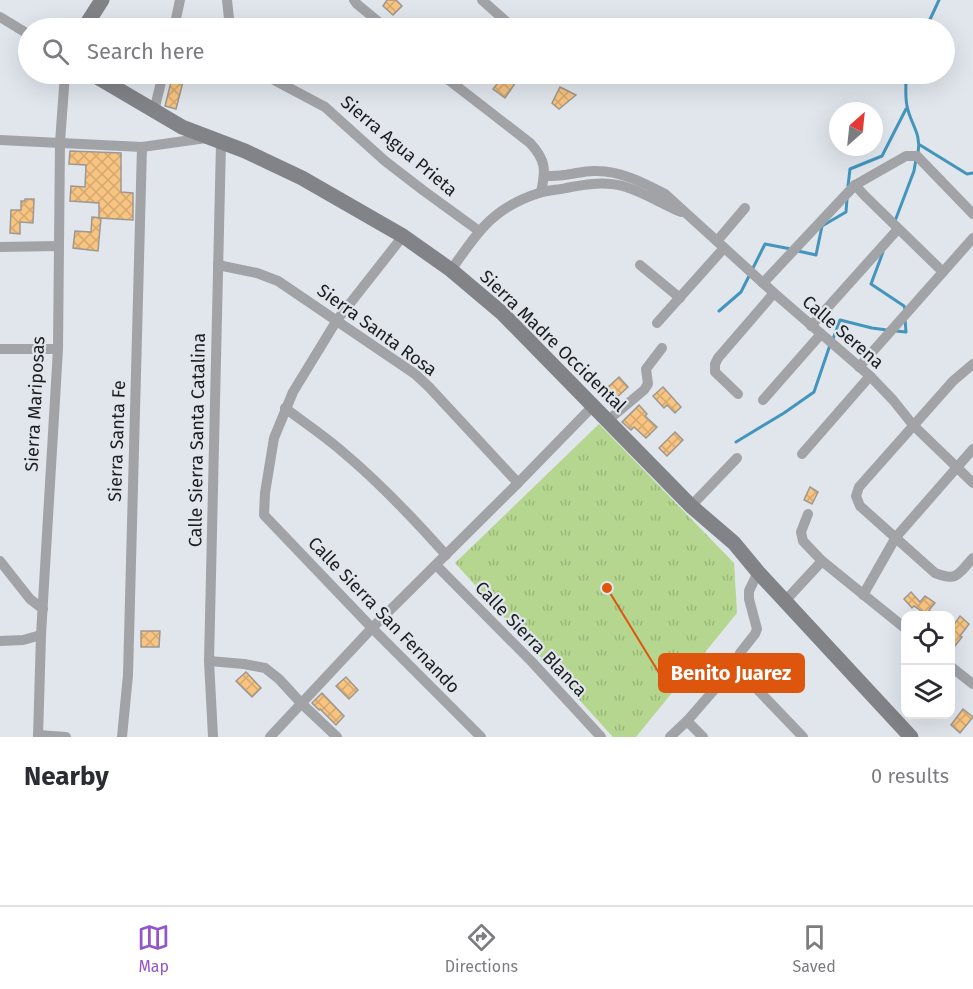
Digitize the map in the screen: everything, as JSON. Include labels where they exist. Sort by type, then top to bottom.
[{"type":"street","points":[[90,18],[102,0]]},
{"type":"street","points":[[176,18],[180,0]]},
{"type":"street","points":[[227,0],[229,18]]},
{"type":"street","points":[[354,0],[374,18]]},
{"type":"street","points":[[482,0],[502,18]]},
{"type":"street","points":[[0,17],[18,28]]},
{"type":"street","name":"Sierra Mariposas","points":[[38,736],[42,609],[58,349],[60,142],[64,84]]},
{"type":"street","name":"Sierra Madre Occidental","points":[[109,84],[182,127],[263,159],[302,178],[402,236],[451,270],[502,313],[692,506],[734,543],[758,572],[911,737]]},
{"type":"street","points":[[154,111],[161,84]]},
{"type":"street","name":"Sierra Agua Prieta","points":[[282,84],[325,107],[423,191],[479,231]]},
{"type":"street","points":[[454,84],[539,152],[543,160],[544,176],[541,192]]},
{"type":"street","points":[[0,140],[142,147],[214,140]]},
{"type":"street","name":"Calle Sierra Santa Catalina","points":[[213,737],[209,661],[218,265],[214,140]]},
{"type":"street","name":"Sierra Santa Fe","points":[[122,737],[128,675],[142,147]]},
{"type":"street","points":[[763,283],[855,185],[906,156],[917,156],[973,214]]},
{"type":"street","name":"Calle Serena","points":[[544,176],[598,170],[612,172],[645,184],[664,194],[870,376],[913,425],[973,483]]},
{"type":"street","name":"Calle Serena","points":[[451,270],[479,231],[499,211],[541,192],[597,183],[611,184],[625,187],[684,213]]},
{"type":"street","points":[[855,185],[943,272]]},
{"type":"street","points":[[657,323],[680,298],[745,208]]},
{"type":"street","points":[[811,326],[898,229]]},
{"type":"street","points":[[402,236],[337,320],[292,392],[285,408],[342,451],[369,475],[446,555]]},
{"type":"street","points":[[859,367],[973,238]]},
{"type":"street","points":[[0,247],[59,246]]},
{"type":"street","name":"Sierra Santa Rosa","points":[[218,265],[278,280],[406,367],[429,387],[518,483]]},
{"type":"street","points":[[640,265],[680,298]]},
{"type":"street","points":[[738,394],[715,372],[715,364],[774,293]]},
{"type":"street","points":[[763,399],[821,334]]},
{"type":"street","points":[[607,421],[646,389],[648,384],[646,369],[662,348]]},
{"type":"street","points":[[0,349],[58,349]]},
{"type":"street","points":[[973,364],[913,425],[859,487],[856,496],[860,506],[935,573],[948,578],[956,576],[973,558]]},
{"type":"street","points":[[802,454],[870,376]]},
{"type":"street","points":[[270,737],[372,628],[593,406]]},
{"type":"street","name":"Calle Sierra San Fernando","points":[[285,408],[274,438],[264,514],[372,628],[481,737]]},
{"type":"street","points":[[863,595],[896,537],[973,449]]},
{"type":"street","points":[[692,506],[737,458]]},
{"type":"street","points":[[808,514],[801,532],[802,538],[822,561],[901,625]]},
{"type":"street","points":[[0,561],[42,609]]},
{"type":"street","points":[[785,601],[822,561]]},
{"type":"street","name":"Calle Sierra Blanca","points":[[436,565],[602,737]]},
{"type":"street","points":[[670,737],[735,666],[740,653],[755,634],[757,628],[749,599],[758,572]]},
{"type":"street","points":[[0,640],[23,640],[41,635]]},
{"type":"street","points":[[209,661],[265,668],[337,737]]},
{"type":"street","points":[[735,666],[803,737]]},
{"type":"street","points":[[955,669],[973,684]]},
{"type":"street","points":[[687,720],[703,737]]},
{"type":"street","points":[[38,736],[66,737]]},
{"type":"green space","points":[[599,424],[734,563],[737,613],[636,737],[613,737],[455,563]]},
{"type":"building","points":[[387,0],[396,0],[402,6],[393,15],[383,6]]},
{"type":"building","points":[[170,84],[182,84],[176,109],[165,106]]},
{"type":"building","points":[[497,84],[515,84],[505,98],[493,89]]},
{"type":"building","points":[[560,87],[576,95],[559,109],[552,103]]},
{"type":"building","points":[[70,151],[121,153],[121,192],[133,193],[133,220],[99,218],[99,203],[70,201],[71,186],[85,187],[86,165],[69,164]]},
{"type":"building","points":[[34,199],[33,223],[20,222],[20,234],[10,233],[11,210],[21,210],[21,201]]},
{"type":"building","points":[[92,217],[101,218],[98,251],[73,248],[75,231],[91,232]]},
{"type":"building","points":[[619,377],[628,387],[616,398],[607,388]]},
{"type":"building","points":[[663,387],[681,407],[675,413],[667,405],[664,408],[653,396]]},
{"type":"building","points":[[639,405],[647,414],[645,416],[657,427],[646,438],[634,427],[631,430],[622,422]]},
{"type":"building","points":[[675,432],[683,440],[667,456],[659,448]]},
{"type":"building","points":[[810,487],[818,492],[812,504],[804,500]]},
{"type":"building","points":[[911,592],[920,602],[925,596],[935,603],[930,611],[921,611],[914,606],[912,608],[904,599]]},
{"type":"building","points":[[960,616],[969,624],[955,646],[955,623]]},
{"type":"building","points":[[141,631],[160,631],[159,647],[141,647]]},
{"type":"building","points":[[246,672],[261,688],[252,697],[236,681]]},
{"type":"building","points":[[346,677],[358,690],[349,699],[336,686]]},
{"type":"building","points":[[322,693],[344,716],[336,725],[312,703]]},
{"type":"building","points":[[963,709],[973,717],[960,733],[951,725]]},
{"type":"waterway","points":[[931,18],[939,0]]},
{"type":"waterway","points":[[906,84],[906,103],[917,134],[918,153]]},
{"type":"waterway","points":[[848,186],[850,169],[882,156],[906,109]]},
{"type":"waterway","points":[[920,145],[967,174],[973,173]]},
{"type":"waterway","points":[[895,221],[914,171],[916,159]]},
{"type":"waterway","points":[[798,251],[816,255],[822,226],[846,212],[847,199]]},
{"type":"waterway","points":[[719,311],[741,292],[765,244],[791,249]]},
{"type":"waterway","points":[[883,252],[871,284],[904,306],[905,309]]},
{"type":"waterway","points":[[896,331],[906,332],[905,319]]},
{"type":"waterway","points":[[833,339],[840,320],[887,330]]},
{"type":"waterway","points":[[736,442],[814,392],[830,345]]},
{"type":"place","name":"Benito Juarez","points":[[607,588]]}]
